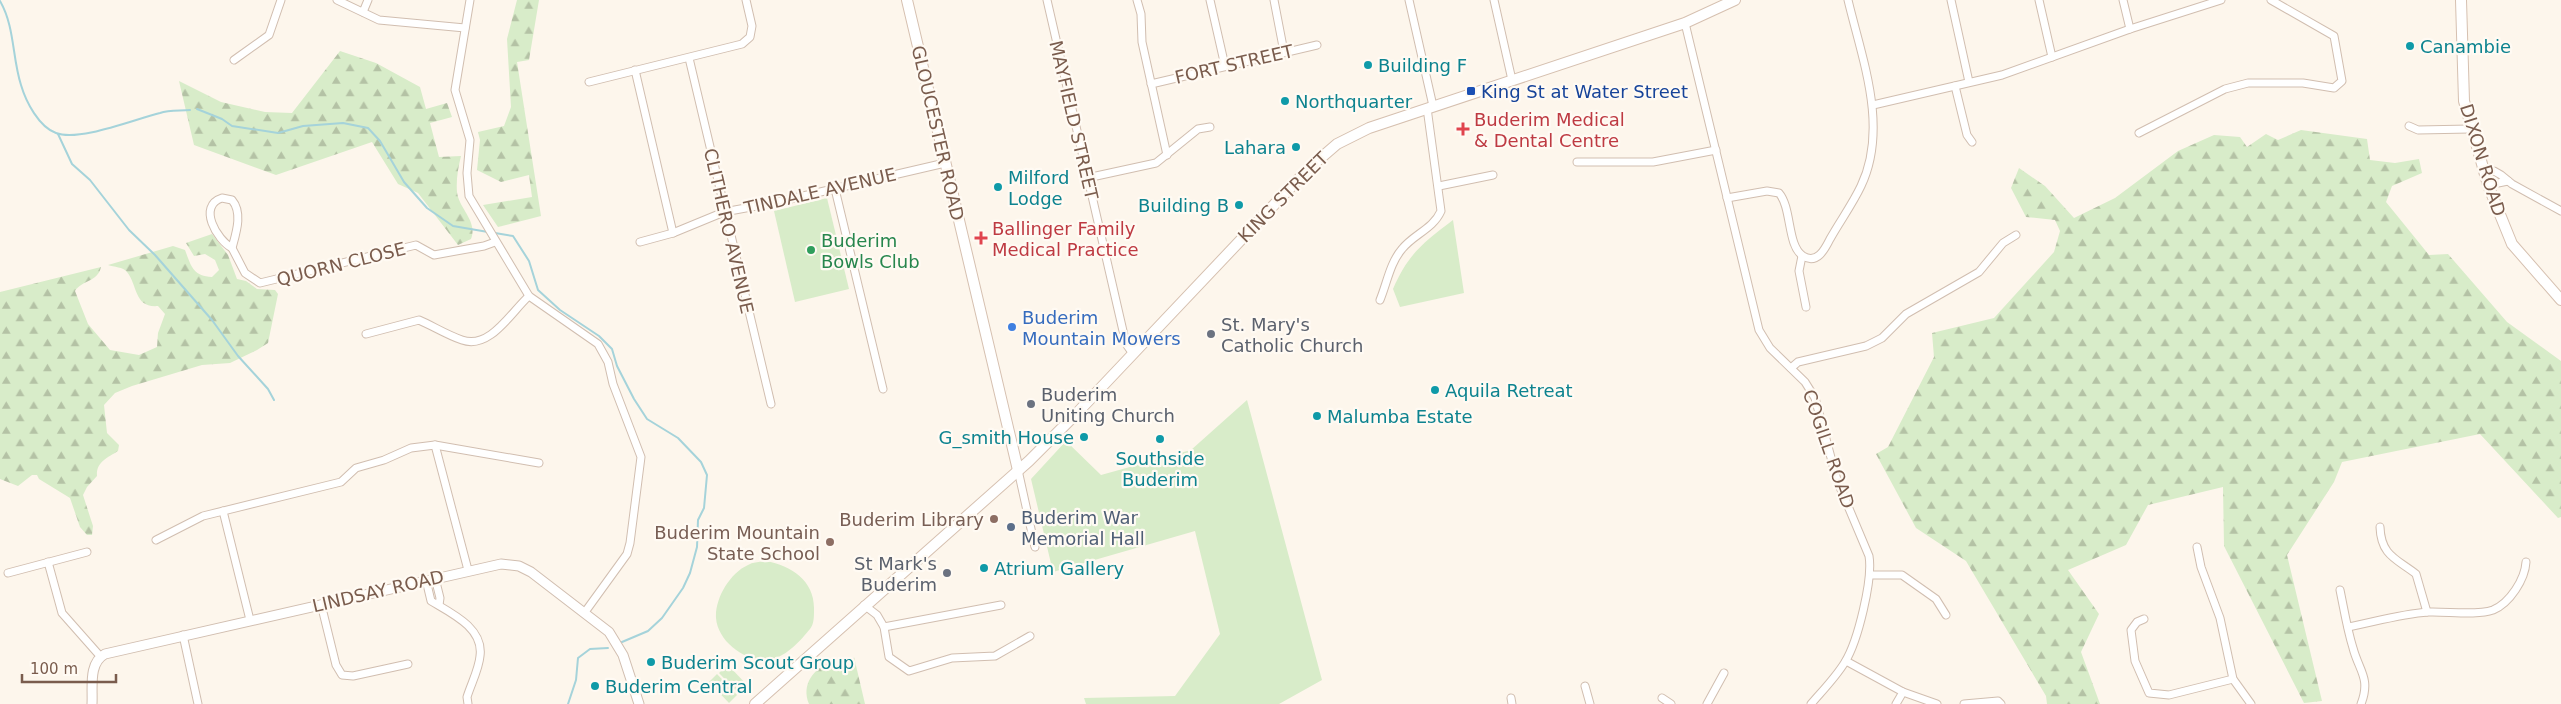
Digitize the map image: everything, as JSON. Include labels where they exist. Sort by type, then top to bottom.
[{"type":"main road","name":"GLOUCESTER ROAD","points":[[907,0],[1018,470]]},
{"type":"main road","name":"KING STREET","points":[[755,704],[864,605],[1018,470],[1078,413],[1325,153],[1369,128],[1685,23],[1735,0]]},
{"type":"main road","name":"DIXON ROAD","points":[[2461,0],[2464,102],[2470,129],[2488,185],[2512,244],[2561,300]]},
{"type":"street","points":[[234,60],[270,35],[281,0]]},
{"type":"street","points":[[338,0],[379,20],[466,28]]},
{"type":"street","points":[[364,12],[368,0]]},
{"type":"street","points":[[470,0],[455,90],[470,140],[466,172],[469,196],[493,239],[529,296],[598,344],[604,352],[613,384],[641,457],[627,554],[585,612]]},
{"type":"street","points":[[588,82],[742,44],[750,37],[752,26],[746,0]]},
{"type":"street","name":"MAYFIELD STREET","points":[[1047,0],[1126,344],[1133,354]]},
{"type":"street","points":[[1137,0],[1141,14],[1142,42],[1168,155]]},
{"type":"street","points":[[1210,0],[1224,66]]},
{"type":"street","points":[[1274,0],[1284,52]]},
{"type":"street","points":[[1380,300],[1398,255],[1408,242],[1434,223],[1441,204],[1430,107],[1409,0]]},
{"type":"street","points":[[1494,0],[1512,80]]},
{"type":"street","points":[[1802,256],[1814,258],[1822,253],[1862,185],[1870,155],[1873,105],[1848,0]]},
{"type":"street","points":[[1951,0],[1969,82]]},
{"type":"street","points":[[2039,0],[2052,57]]},
{"type":"street","points":[[2123,0],[2130,29]]},
{"type":"street","points":[[1873,105],[2002,75],[2199,3],[2221,0]]},
{"type":"street","points":[[2139,134],[2225,89],[2257,83],[2303,83],[2334,88],[2342,80],[2334,36],[2270,0]]},
{"type":"street","name":"COGILL ROAD","points":[[1685,23],[1759,330],[1770,348],[1805,382],[1815,398],[1837,480],[1869,556],[1871,575],[1846,661],[1811,704]]},
{"type":"street","name":"FORT STREET","points":[[1151,84],[1318,44]]},
{"type":"street","name":"CLITHERO AVENUE","points":[[689,58],[771,404]]},
{"type":"street","points":[[635,70],[673,233]]},
{"type":"street","points":[[1955,86],[1967,135],[1972,142]]},
{"type":"street","points":[[2409,126],[2418,130],[2470,129]]},
{"type":"street","points":[[1087,178],[1156,164],[1198,130],[1210,127]]},
{"type":"street","points":[[1577,162],[1653,162],[1716,150]]},
{"type":"street","name":"TINDALE AVENUE","points":[[640,242],[673,233],[724,212],[946,163]]},
{"type":"street","points":[[2484,171],[2494,171],[2561,211]]},
{"type":"street","points":[[1438,186],[1493,175]]},
{"type":"street","points":[[2488,185],[2508,181]]},
{"type":"street","points":[[835,189],[883,388]]},
{"type":"street","points":[[1727,198],[1767,191],[1779,193],[1786,204],[1795,245],[1802,256],[1799,271],[1806,307]]},
{"type":"street","name":"QUORN CLOSE","points":[[232,248],[238,225],[237,209],[232,200],[222,198],[211,207],[212,223],[222,243],[232,248],[245,273],[260,283],[416,245],[434,255],[484,246],[493,239]]},
{"type":"street","points":[[1791,368],[1798,362],[1866,346],[1882,338],[1906,314],[1979,272],[2003,243],[2016,235]]},
{"type":"street","points":[[366,334],[419,320],[462,340],[479,341],[493,334],[529,296]]},
{"type":"street","points":[[435,445],[468,570]]},
{"type":"street","points":[[156,540],[203,516],[341,482],[356,468],[384,460],[411,448],[435,445],[539,462]]},
{"type":"street","points":[[1018,470],[1035,547]]},
{"type":"street","points":[[223,511],[250,620]]},
{"type":"street","points":[[2380,527],[2384,548],[2397,561],[2416,574],[2427,612]]},
{"type":"street","points":[[2197,546],[2201,567],[2220,618],[2233,679],[2251,704]]},
{"type":"street","points":[[8,573],[87,552]]},
{"type":"street","points":[[48,562],[62,613],[100,656],[94,667],[92,704]]},
{"type":"street","points":[[2348,627],[2427,612],[2491,611],[2506,600],[2526,572],[2526,562]]},
{"type":"street","name":"LINDSAY ROAD","points":[[100,656],[183,635],[501,564],[519,566],[538,576],[585,612],[615,640],[630,671],[639,704]]},
{"type":"street","points":[[1871,575],[1902,575],[1936,599],[1946,615]]},
{"type":"street","points":[[430,579],[431,601],[462,620],[477,635],[481,655],[467,697],[468,704]]},
{"type":"street","points":[[2340,590],[2352,648],[2365,678],[2364,695],[2361,704]]},
{"type":"street","points":[[321,604],[336,665],[342,675],[353,676],[408,664]]},
{"type":"street","points":[[864,605],[877,615],[884,627],[889,657],[909,671],[952,658],[996,656],[1030,636]]},
{"type":"street","points":[[884,627],[1001,605]]},
{"type":"street","points":[[2144,619],[2137,622],[2131,630],[2135,661],[2150,693],[2169,695],[2233,679]]},
{"type":"street","points":[[183,635],[198,704]]},
{"type":"street","points":[[1846,661],[1902,692],[1937,704]]},
{"type":"street","points":[[1707,704],[1724,673]]},
{"type":"street","points":[[1585,686],[1590,704]]},
{"type":"street","points":[[1896,704],[1902,692]]},
{"type":"street","points":[[1662,698],[1671,704]]},
{"type":"street","points":[[1964,704],[1998,701],[2001,704]]},
{"type":"green space","points":[[517,0],[539,0],[529,60],[517,62],[541,216],[498,227],[483,205],[532,197],[529,175],[501,182],[477,170],[480,140],[478,132],[504,126],[511,107],[507,39]]},
{"type":"green space","points":[[340,51],[376,63],[420,87],[426,109],[447,103],[452,117],[430,123],[439,157],[461,156],[457,174],[457,192],[458,198],[472,226],[471,239],[458,245],[418,193],[398,184],[372,142],[276,175],[194,145],[179,81],[221,102],[265,112],[292,113]]},
{"type":"green space","points":[[2301,130],[2367,139],[2370,160],[2395,163],[2419,159],[2422,173],[2392,186],[2386,202],[2429,255],[2448,254],[2507,322],[2561,361],[2561,517],[2558,518],[2480,434],[2342,462],[2334,482],[2287,555],[2322,701],[2304,703],[2224,546],[2223,487],[2148,505],[2126,545],[2068,570],[2099,614],[2081,652],[2100,704],[2047,704],[2046,696],[1966,561],[1916,528],[1876,454],[1888,447],[1934,357],[1932,333],[1994,318],[2054,252],[2060,231],[2055,220],[2026,217],[2011,188],[2019,168],[2045,186],[2074,218],[2115,198],[2178,151],[2214,135],[2240,137],[2247,147],[2266,134],[2278,140]]},
{"type":"green space","name":"Buderim Bowls Club","points":[[827,198],[849,289],[795,302],[774,211]]},
{"type":"green space","points":[[1453,220],[1464,293],[1400,307],[1393,289],[1404,267],[1417,250]]},
{"type":"green space","points":[[212,234],[228,255],[237,279],[246,281],[257,289],[275,290],[278,294],[268,343],[230,363],[202,365],[115,393],[104,405],[107,433],[119,445],[118,451],[100,464],[97,476],[87,487],[83,495],[93,526],[92,535],[87,535],[80,527],[70,498],[39,479],[37,475],[32,475],[18,486],[0,479],[0,292],[101,267],[97,276],[78,287],[75,291],[88,324],[110,350],[139,355],[157,347],[158,333],[165,314],[158,306],[150,306],[141,300],[131,278],[125,270],[108,265],[173,246],[185,250],[191,265],[197,272],[201,275],[212,277],[219,270],[215,260],[205,254],[194,256],[186,243]]},
{"type":"green space","points":[[1247,400],[1322,680],[1279,704],[1086,704],[1084,698],[1175,696],[1220,634],[1195,531],[1053,572],[1031,479],[1066,441],[1101,475],[1191,450]]},
{"type":"green space","points":[[766,561],[776,563],[800,576],[811,591],[814,615],[811,627],[793,647],[783,655],[763,660],[744,655],[728,643],[718,627],[716,610],[725,587],[735,574],[748,565]]},
{"type":"green space","points":[[854,657],[865,704],[809,704],[807,690],[810,678],[814,673],[819,668],[832,662],[844,671],[852,665]]},
{"type":"green space","points":[[728,665],[748,686],[739,694],[719,673]]},
{"type":"green space","points":[[717,674],[737,695],[729,703],[709,682]]},
{"type":"waterway","points":[[0,1],[11,32],[23,92],[34,113],[50,130],[66,135],[78,135],[107,129],[163,112],[190,110]]},
{"type":"waterway","points":[[197,109],[222,119],[232,126],[278,133],[303,126],[343,123],[368,128],[380,141],[404,182],[427,208],[453,226],[488,232]]},
{"type":"waterway","points":[[58,134],[72,164],[90,180],[129,230],[155,255],[212,320],[238,356],[268,389],[274,400]]},
{"type":"waterway","points":[[495,233],[513,236],[529,261],[538,290],[560,310],[599,336],[612,349],[617,366],[647,419],[678,438],[701,462],[707,475],[704,508],[698,520],[697,547],[690,573],[683,588],[662,618],[648,631],[622,642]]},
{"type":"waterway","points":[[568,704],[576,680],[578,658],[590,649],[608,648]]},
{"type":"place","name":"Canambie","points":[[2410,46]]},
{"type":"place","name":"Building F","points":[[1368,65]]},
{"type":"place","name":"King St at Water Street","points":[[1471,91]]},
{"type":"place","name":"Northquarter","points":[[1285,101]]},
{"type":"place","name":"Buderim Medical & Dental Centre","points":[[1463,129]]},
{"type":"place","name":"Lahara","points":[[1296,147]]},
{"type":"place","name":"Milford Lodge","points":[[998,187]]},
{"type":"place","name":"Building B","points":[[1239,205]]},
{"type":"place","name":"Ballinger Family Medical Practice","points":[[981,238]]},
{"type":"place","name":"Buderim Bowls Club","points":[[811,250]]},
{"type":"place","name":"Buderim Mountain Mowers","points":[[1012,327]]},
{"type":"place","name":"St. Mary's Catholic Church","points":[[1211,334]]},
{"type":"place","name":"Aquila Retreat","points":[[1435,390]]},
{"type":"place","name":"Buderim Uniting Church","points":[[1031,404]]},
{"type":"place","name":"Malumba Estate","points":[[1317,416]]},
{"type":"place","name":"G_smith House","points":[[1084,437]]},
{"type":"place","name":"Southside Buderim","points":[[1160,439]]},
{"type":"place","name":"Buderim Library","points":[[994,519]]},
{"type":"place","name":"Buderim War Memorial Hall","points":[[1011,527]]},
{"type":"place","name":"Buderim Mountain State School","points":[[830,542]]},
{"type":"place","name":"Atrium Gallery","points":[[984,568]]},
{"type":"place","name":"St Mark's Buderim","points":[[947,573]]},
{"type":"place","name":"Buderim Scout Group","points":[[651,662]]},
{"type":"place","name":"Buderim Central","points":[[595,686]]}]
